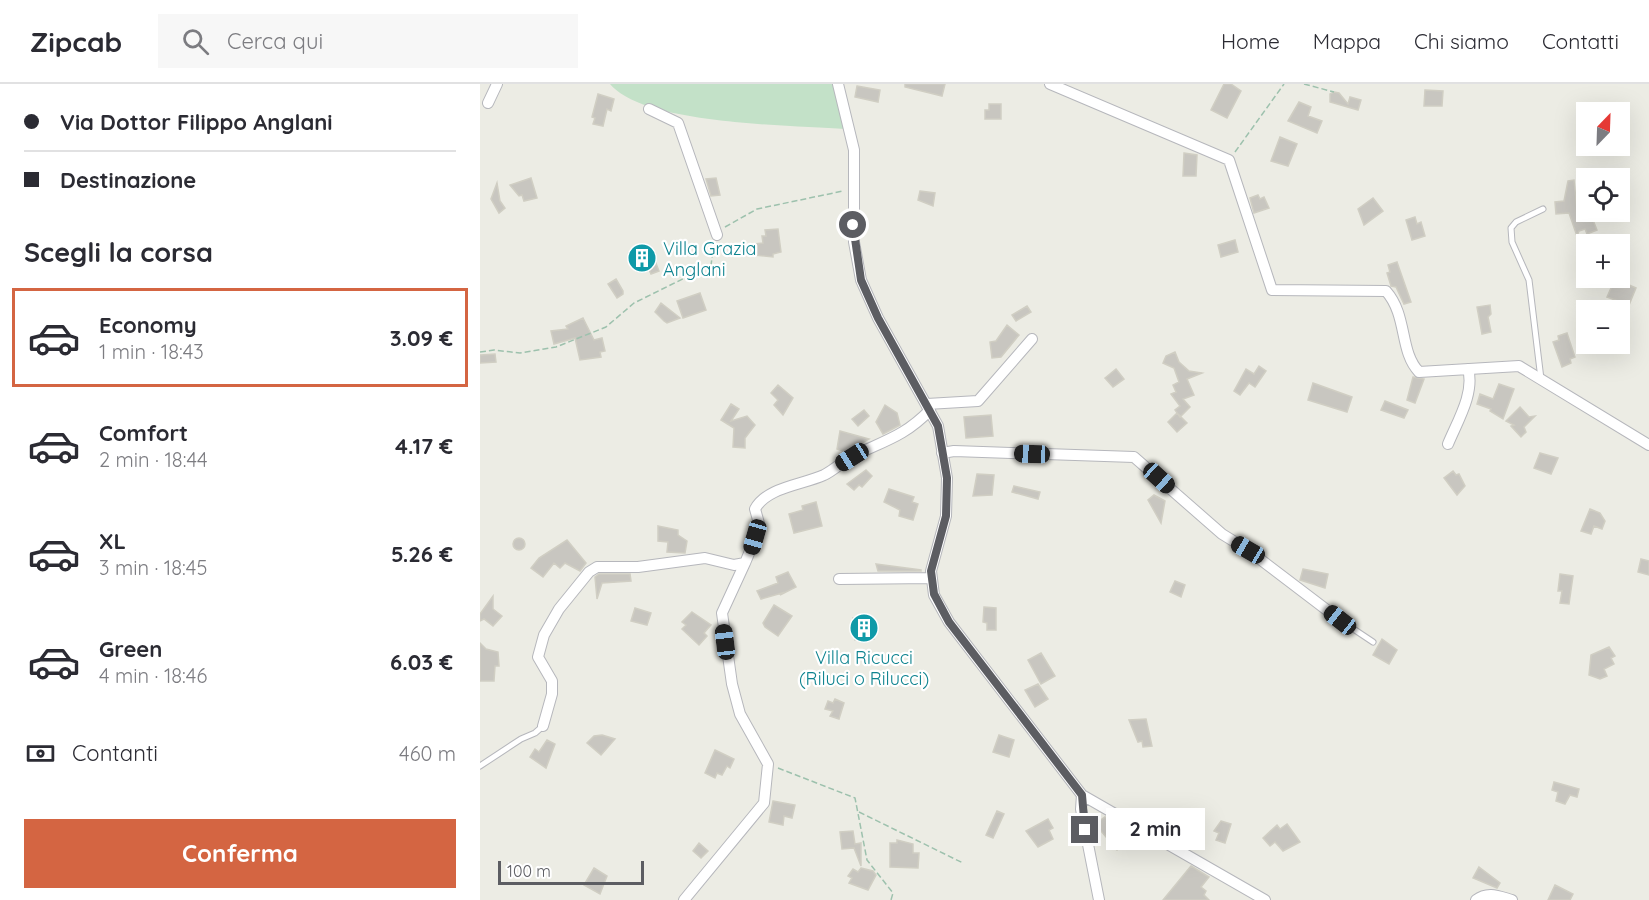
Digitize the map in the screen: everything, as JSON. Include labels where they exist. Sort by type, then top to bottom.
[{"type":"street","points":[[488,103],[497,84]]},
{"type":"street","points":[[838,84],[854,150],[854,242],[861,280],[878,318],[938,426],[947,478],[946,516],[931,571],[934,594],[949,622],[1082,795],[1265,900]]},
{"type":"street","points":[[1050,84],[1229,160],[1272,290],[1386,291],[1397,303],[1412,364],[1419,372],[1509,364],[1528,370],[1649,445]]},
{"type":"street","points":[[649,109],[678,123],[717,235]]},
{"type":"street","points":[[684,900],[764,803],[768,764],[740,714],[732,684],[722,613],[760,527],[755,509],[763,498],[825,474],[852,457],[879,446],[915,426],[929,407],[978,402],[1032,339]]},
{"type":"street","points":[[1448,444],[1469,391],[1471,379],[1468,369]]},
{"type":"street","points":[[942,453],[1134,457],[1222,534],[1258,557],[1340,620]]},
{"type":"street","points":[[543,726],[552,694],[552,681],[538,657],[544,635],[559,609],[589,572],[597,567],[638,567],[705,558],[734,565],[745,563]]},
{"type":"street","points":[[839,579],[932,578]]},
{"type":"street","points":[[1082,795],[1081,809],[1099,900]]},
{"type":"street","points":[[1476,900],[1483,895],[1492,894],[1512,900]]},
{"type":"lane","points":[[1541,379],[1529,280],[1512,242],[1511,228],[1516,222],[1543,209]]},
{"type":"lane","points":[[1340,620],[1373,642]]},
{"type":"lane","points":[[480,766],[521,739],[535,734],[543,726]]},
{"type":"path","points":[[1229,160],[1284,84]]},
{"type":"path","points":[[1304,84],[1334,92]]},
{"type":"path","points":[[480,352],[494,350],[520,353],[556,347],[606,327],[634,303],[711,265],[717,235],[726,226],[757,210],[853,189]]},
{"type":"path","points":[[768,764],[855,798],[867,860],[893,893],[891,900]]},
{"type":"path","points":[[858,812],[963,863]]},
{"type":"green space","points":[[610,84],[833,84],[845,129],[756,124],[685,115],[653,108],[628,98]]},
{"type":"building","points":[[905,84],[945,84],[942,96],[905,87]]},
{"type":"building","points":[[1224,84],[1231,84],[1241,91],[1227,118],[1211,110]]},
{"type":"building","points":[[857,86],[880,90],[878,102],[855,97]]},
{"type":"building","points":[[1425,90],[1443,91],[1442,106],[1424,106]]},
{"type":"building","points":[[1339,93],[1348,104],[1350,97],[1361,100],[1358,110],[1330,102],[1330,94]]},
{"type":"building","points":[[598,94],[614,99],[611,111],[607,109],[603,126],[593,124],[595,118],[592,117]]},
{"type":"building","points":[[1299,102],[1311,107],[1308,116],[1322,121],[1317,133],[1288,121]]},
{"type":"building","points":[[989,104],[1001,104],[1001,119],[985,119],[985,110],[989,110]]},
{"type":"building","points":[[1280,137],[1297,144],[1288,166],[1271,161]]},
{"type":"building","points":[[1184,153],[1197,155],[1196,176],[1183,176]]},
{"type":"building","points":[[531,178],[537,198],[524,201],[522,195],[519,196],[510,185]]},
{"type":"building","points":[[716,178],[720,195],[711,196],[706,179]]},
{"type":"building","points":[[1574,180],[1576,222],[1594,222],[1597,230],[1587,234],[1585,229],[1576,234],[1569,213],[1556,214],[1555,202],[1564,201],[1568,181]]},
{"type":"building","points":[[497,183],[500,201],[505,208],[499,213],[491,199]]},
{"type":"building","points":[[920,191],[935,193],[933,206],[918,200]]},
{"type":"building","points":[[1258,195],[1260,199],[1264,197],[1269,208],[1254,213],[1250,198]]},
{"type":"building","points":[[1373,198],[1383,211],[1364,225],[1358,209]]},
{"type":"building","points":[[1415,217],[1417,224],[1421,222],[1425,236],[1412,240],[1406,220]]},
{"type":"building","points":[[778,229],[781,252],[773,254],[773,257],[755,255],[755,244],[763,243],[762,236],[766,236],[765,230]]},
{"type":"building","points":[[1235,240],[1238,252],[1221,257],[1218,245]]},
{"type":"building","name":"Villa Grazia Anglani","points":[[650,248],[659,271],[651,274],[647,265],[635,270],[629,256]]},
{"type":"building","points":[[1397,262],[1411,302],[1404,304],[1396,287],[1391,286],[1387,273],[1390,272],[1388,265]]},
{"type":"building","points":[[616,279],[623,291],[623,294],[617,298],[608,284]]},
{"type":"building","points":[[1630,285],[1636,288],[1630,303],[1630,300],[1615,300],[1607,297],[1611,288],[1630,288]]},
{"type":"building","points":[[700,293],[706,310],[683,318],[677,301]]},
{"type":"building","points":[[661,303],[680,318],[667,323],[664,321],[655,312]]},
{"type":"building","points":[[1490,305],[1491,314],[1488,317],[1491,332],[1482,334],[1477,307]]},
{"type":"building","points":[[1027,306],[1031,312],[1016,321],[1012,315]]},
{"type":"building","points":[[583,318],[594,340],[602,338],[605,351],[600,352],[601,357],[580,360],[575,338],[554,344],[551,331],[568,329],[566,326]]},
{"type":"building","points":[[1007,325],[1019,335],[1001,357],[992,358],[990,342],[996,341]]},
{"type":"building","points":[[1567,333],[1575,357],[1570,359],[1571,363],[1562,367],[1553,342],[1559,340],[1558,336]]},
{"type":"building","points":[[1175,352],[1179,362],[1189,371],[1202,373],[1187,379],[1194,395],[1183,399],[1190,407],[1180,417],[1175,410],[1180,406],[1171,394],[1176,392],[1173,385],[1179,382],[1174,368],[1163,363],[1166,356]]},
{"type":"building","points":[[495,354],[496,362],[480,363],[480,355]]},
{"type":"building","points":[[1259,366],[1266,371],[1255,387],[1249,383],[1240,395],[1234,391],[1246,369],[1254,374]]},
{"type":"building","points":[[1116,369],[1124,379],[1113,387],[1105,378]]},
{"type":"building","points":[[1413,377],[1424,379],[1415,403],[1407,400]]},
{"type":"building","points":[[1313,383],[1352,397],[1347,412],[1308,400]]},
{"type":"building","points":[[1499,384],[1514,389],[1503,419],[1490,411],[1491,409],[1477,404],[1480,394],[1493,399]]},
{"type":"building","points":[[778,385],[793,398],[783,415],[774,405],[778,400],[771,393]]},
{"type":"building","points":[[1385,401],[1408,410],[1404,418],[1381,410]]},
{"type":"building","points":[[731,404],[739,409],[731,421],[747,416],[755,425],[745,438],[745,448],[733,447],[734,428],[721,420]]},
{"type":"building","points":[[885,405],[897,413],[900,425],[883,434],[876,422]]},
{"type":"building","points":[[1520,407],[1529,417],[1535,416],[1524,427],[1526,432],[1521,437],[1511,426],[1514,425],[1506,421]]},
{"type":"building","points":[[864,410],[869,416],[858,426],[852,419]]},
{"type":"building","points":[[1177,413],[1187,423],[1177,432],[1168,422]]},
{"type":"building","points":[[991,415],[993,436],[966,438],[964,417]]},
{"type":"building","points":[[840,431],[869,439],[846,452],[837,449]]},
{"type":"building","points":[[1540,453],[1558,458],[1551,474],[1534,468]]},
{"type":"building","points":[[866,470],[872,476],[862,487],[859,485],[854,490],[847,484]]},
{"type":"building","points":[[1453,471],[1456,475],[1459,474],[1465,486],[1457,495],[1444,478]]},
{"type":"building","points":[[977,474],[994,475],[992,495],[973,496]]},
{"type":"building","points":[[1014,486],[1040,492],[1038,499],[1012,492]]},
{"type":"building","points":[[889,489],[914,497],[912,502],[918,504],[913,520],[899,516],[900,510],[884,502]]},
{"type":"building","points":[[1154,495],[1165,501],[1161,523],[1148,500]]},
{"type":"building","points":[[816,502],[822,526],[794,533],[789,514],[803,510],[802,506]]},
{"type":"building","points":[[1590,509],[1600,513],[1605,521],[1602,529],[1594,526],[1591,534],[1581,531]]},
{"type":"building","points":[[658,526],[678,530],[678,535],[687,541],[685,553],[667,552],[668,542],[658,541]]},
{"type":"building","points":[[521,538],[524,539],[524,549],[517,550],[514,549],[513,542],[514,539]]},
{"type":"building","points":[[567,540],[586,563],[580,571],[565,563],[560,568],[554,563],[543,577],[531,568],[539,558]]},
{"type":"building","points":[[1641,559],[1649,561],[1649,575],[1638,572]]},
{"type":"building","points":[[876,564],[921,570],[921,571],[878,571]]},
{"type":"building","points":[[1303,569],[1328,574],[1325,588],[1300,580]]},
{"type":"building","points":[[788,572],[796,587],[780,595],[782,593],[761,599],[757,591],[778,583],[776,577]]},
{"type":"building","points":[[599,574],[630,574],[631,581],[602,583],[597,599],[595,577]]},
{"type":"building","points":[[1560,574],[1573,576],[1569,604],[1560,603],[1562,591],[1558,591]]},
{"type":"building","points":[[1175,581],[1185,585],[1181,597],[1170,592]]},
{"type":"building","points":[[493,596],[493,609],[502,616],[493,626],[484,619],[480,621],[480,614]]},
{"type":"building","points":[[774,605],[792,616],[778,636],[763,623]]},
{"type":"building","points":[[984,607],[996,608],[996,630],[987,630],[987,623],[983,622]]},
{"type":"building","points":[[635,608],[651,613],[647,625],[631,621]]},
{"type":"building","points":[[692,612],[711,625],[704,633],[707,636],[699,645],[682,629],[686,625],[682,622]]},
{"type":"building","name":"Villa Ricucci (Riluci o Rilucci)","points":[[872,617],[874,639],[855,640],[853,618]]},
{"type":"building","points":[[1382,639],[1397,650],[1389,664],[1373,655]]},
{"type":"building","points":[[480,643],[486,649],[498,652],[499,666],[495,666],[494,681],[480,681]]},
{"type":"building","points":[[1609,647],[1615,656],[1611,658],[1614,664],[1604,669],[1607,676],[1600,679],[1589,675],[1591,655]]},
{"type":"building","points":[[1041,653],[1055,676],[1041,684],[1028,660]]},
{"type":"building","points":[[1038,684],[1048,699],[1035,707],[1025,690]]},
{"type":"building","points":[[835,699],[844,703],[839,719],[830,716],[833,711],[825,709],[828,701],[833,703]]},
{"type":"building","points":[[1146,719],[1152,746],[1143,747],[1142,741],[1138,742],[1129,720]]},
{"type":"building","points":[[602,735],[615,739],[601,755],[587,743],[594,736]]},
{"type":"building","points":[[999,735],[1014,740],[1009,757],[993,752]]},
{"type":"building","points":[[547,740],[555,744],[546,768],[530,757],[535,749],[539,752]]},
{"type":"building","points":[[715,750],[734,759],[730,768],[727,766],[722,775],[717,773],[715,778],[705,773]]},
{"type":"building","points":[[1554,782],[1579,789],[1577,797],[1570,795],[1565,804],[1556,801],[1558,792],[1552,790]]},
{"type":"building","points":[[773,801],[795,805],[792,818],[784,816],[783,825],[769,822]]},
{"type":"building","points":[[997,811],[1004,814],[993,838],[986,835]]},
{"type":"building","points":[[1105,817],[1112,821],[1107,825],[1123,845],[1117,850],[1095,824]]},
{"type":"building","points":[[1048,819],[1053,828],[1049,830],[1053,839],[1038,847],[1026,831]]},
{"type":"building","points":[[1221,821],[1231,824],[1225,843],[1216,840],[1219,833],[1214,831]]},
{"type":"building","points":[[1287,824],[1300,842],[1283,851],[1275,842],[1270,846],[1263,838],[1277,825],[1280,829]]},
{"type":"building","points":[[853,831],[855,844],[861,843],[861,866],[854,848],[842,849],[840,832]]},
{"type":"building","points":[[897,840],[913,844],[913,853],[919,853],[918,868],[890,867],[890,843],[897,843]]},
{"type":"building","points":[[699,843],[708,851],[701,858],[693,851]]},
{"type":"building","points":[[1191,866],[1209,877],[1201,887],[1206,891],[1204,895],[1209,900],[1163,900]]},
{"type":"building","points":[[1479,867],[1500,883],[1497,888],[1473,878]]},
{"type":"building","points":[[594,868],[607,876],[600,894],[584,885]]},
{"type":"building","points":[[861,868],[873,871],[876,875],[868,890],[849,883],[852,878],[848,876],[853,869],[858,872]]},
{"type":"building","points":[[1555,885],[1573,894],[1570,900],[1548,900]]},
{"type":"place","name":"Villa Grazia Anglani","points":[[642,258]]},
{"type":"place","name":"Villa Ricucci (Riluci o Rilucci)","points":[[864,628]]},
{"type":"route","points":[[853,225],[861,280],[878,318],[938,426],[947,478],[946,516],[931,571],[934,594],[949,622],[1082,795],[1081,809],[1085,830]]}]
